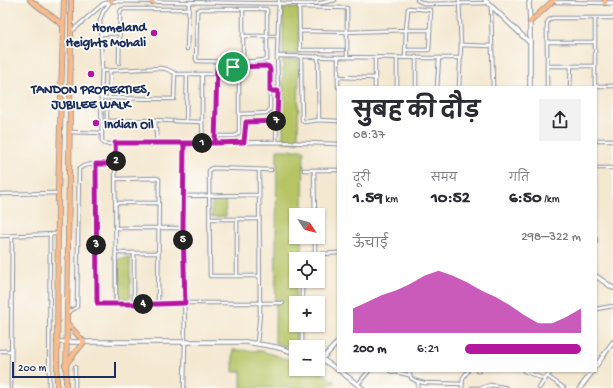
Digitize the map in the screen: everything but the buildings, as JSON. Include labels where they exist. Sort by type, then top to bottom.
[{"type":"main road","points":[[30,0],[63,25]]},
{"type":"main road","points":[[57,388],[57,234],[64,0]]},
{"type":"main road","points":[[66,388],[65,365],[71,0]]},
{"type":"main road","points":[[530,22],[555,1]]},
{"type":"main road","points":[[65,365],[84,342],[66,323]]},
{"type":"street","points":[[111,0],[101,16],[101,98],[103,143],[184,144],[276,142],[337,144]]},
{"type":"street","points":[[71,32],[103,4],[111,0],[279,2],[308,4],[335,0]]},
{"type":"street","points":[[417,0],[425,4],[490,4]]},
{"type":"street","points":[[459,0],[461,45],[459,86]]},
{"type":"street","points":[[485,0],[530,43]]},
{"type":"street","points":[[529,1],[530,86]]},
{"type":"street","points":[[555,1],[604,1],[613,3]]},
{"type":"street","points":[[184,2],[184,9]]},
{"type":"street","points":[[187,49],[189,2]]},
{"type":"street","points":[[276,142],[279,2]]},
{"type":"street","points":[[490,4],[493,86]]},
{"type":"street","points":[[343,50],[300,50],[299,7],[347,8],[347,56]]},
{"type":"street","points":[[405,50],[429,50],[431,10],[409,8],[407,10],[405,50],[405,58]]},
{"type":"street","points":[[119,63],[121,10],[189,9]]},
{"type":"street","points":[[200,9],[266,9],[267,35],[268,58],[266,60],[244,62],[197,61],[196,59],[197,14],[200,9]]},
{"type":"street","points":[[243,9],[244,62]]},
{"type":"street","points":[[595,18],[595,86]]},
{"type":"street","points":[[547,86],[547,23],[550,19],[613,18]]},
{"type":"street","points":[[300,31],[347,32],[430,30]]},
{"type":"street","points":[[101,34],[119,33]]},
{"type":"street","points":[[243,36],[278,36]]},
{"type":"street","points":[[547,42],[595,42]]},
{"type":"street","points":[[461,45],[492,46]]},
{"type":"street","points":[[277,56],[461,58]]},
{"type":"street","points":[[302,56],[302,120],[304,122],[337,120]]},
{"type":"street","points":[[318,56],[319,120]]},
{"type":"street","points":[[338,57],[338,86]]},
{"type":"street","points":[[416,57],[416,86]]},
{"type":"street","points":[[374,58],[375,86]]},
{"type":"street","points":[[397,58],[397,86]]},
{"type":"street","points":[[436,86],[439,58]]},
{"type":"street","points":[[547,66],[595,66]]},
{"type":"street","points":[[570,86],[571,66]]},
{"type":"street","points":[[215,136],[235,136],[239,133],[239,67]]},
{"type":"street","points":[[215,143],[217,68],[269,67],[270,109],[266,113],[239,114]]},
{"type":"street","points":[[101,98],[174,99],[175,73],[164,68],[102,72]]},
{"type":"street","points":[[108,98],[109,71]]},
{"type":"street","points":[[177,74],[212,74]]},
{"type":"street","points":[[186,121],[187,74]]},
{"type":"street","points":[[202,74],[202,143]]},
{"type":"street","points":[[338,77],[374,78]]},
{"type":"street","points":[[597,87],[613,86]]},
{"type":"street","points":[[270,91],[278,91]]},
{"type":"street","points":[[107,106],[107,121],[156,120],[202,122]]},
{"type":"street","points":[[156,120],[157,143]]},
{"type":"street","points":[[244,142],[246,122],[277,121]]},
{"type":"street","points":[[70,132],[102,133]]},
{"type":"street","points":[[597,140],[613,140]]},
{"type":"street","points":[[115,143],[116,304]]},
{"type":"street","points":[[184,144],[184,388]]},
{"type":"street","points":[[96,164],[97,302],[100,304],[283,303]]},
{"type":"street","points":[[67,313],[77,307],[79,169],[82,166],[96,164],[116,164]]},
{"type":"street","points":[[259,276],[210,276],[209,172],[212,168],[271,170]]},
{"type":"street","points":[[597,168],[613,168]]},
{"type":"street","points":[[257,343],[260,313],[259,170]]},
{"type":"street","points":[[304,170],[337,170]]},
{"type":"street","points":[[314,170],[315,208]]},
{"type":"street","points":[[116,179],[158,178],[158,304]]},
{"type":"street","points":[[0,194],[58,193]]},
{"type":"street","points":[[183,196],[259,195]]},
{"type":"street","points":[[116,203],[158,203]]},
{"type":"street","points":[[210,219],[259,219]]},
{"type":"street","points":[[237,219],[237,276]]},
{"type":"street","points":[[116,228],[183,228]]},
{"type":"street","points":[[49,388],[50,234]]},
{"type":"street","points":[[0,236],[57,234]]},
{"type":"street","points":[[11,388],[12,236]]},
{"type":"street","points":[[134,253],[134,304]]},
{"type":"street","points":[[116,254],[158,253]]},
{"type":"street","points":[[325,254],[337,253]]},
{"type":"street","points":[[597,277],[613,288]]},
{"type":"street","points":[[597,309],[613,306]]},
{"type":"street","points":[[57,342],[246,342],[289,351]]},
{"type":"street","points":[[597,364],[613,342]]},
{"type":"street","points":[[325,354],[337,343]]},
{"type":"street","points":[[0,351],[11,351]]},
{"type":"street","points":[[325,362],[337,369]]},
{"type":"street","points":[[75,367],[75,388]]},
{"type":"street","points":[[341,372],[362,388]]},
{"type":"street","points":[[357,385],[368,372]]},
{"type":"street","points":[[395,372],[409,375],[412,379],[418,382],[462,384]]},
{"type":"street","points":[[462,388],[463,378],[467,372]]},
{"type":"street","points":[[526,372],[544,379]]},
{"type":"street","points":[[539,388],[550,372]]},
{"type":"street","points":[[580,388],[592,372]]},
{"type":"street","points":[[547,376],[564,388]]},
{"type":"street","points":[[418,382],[418,388]]},
{"type":"street","points":[[472,388],[482,388],[492,385],[506,388]]},
{"type":"green space","points":[[283,8],[299,8],[299,55],[283,55]]},
{"type":"green space","points":[[283,60],[299,60],[298,142],[283,142]]},
{"type":"green space","points":[[277,150],[304,150],[303,208],[289,208],[289,244],[302,244],[302,252],[289,252],[289,288],[296,288],[296,296],[289,296],[289,332],[296,332],[296,340],[289,340],[289,347],[275,343]]},
{"type":"green space","points":[[212,200],[225,200],[226,216],[212,217]]},
{"type":"green space","points":[[130,258],[130,299],[118,299],[118,259]]},
{"type":"green space","points":[[233,350],[262,351],[289,360],[289,376],[325,375],[335,382],[322,388],[241,388],[241,371],[233,372]]},
{"type":"place","name":"Homeland Heights Mohali","points":[[154,33]]},
{"type":"place","name":"TANDON PROPERTIES, JUBILEE WALK","points":[[91,74]]},
{"type":"place","name":"Indian Oil","points":[[96,123]]},
{"type":"route","points":[[233,67],[217,68],[215,143],[184,144],[115,143],[116,164],[96,164],[98,304],[185,303],[183,228],[184,144],[202,143],[215,143],[244,142],[246,122],[277,121],[278,91],[270,91],[269,67],[233,67]]}]
